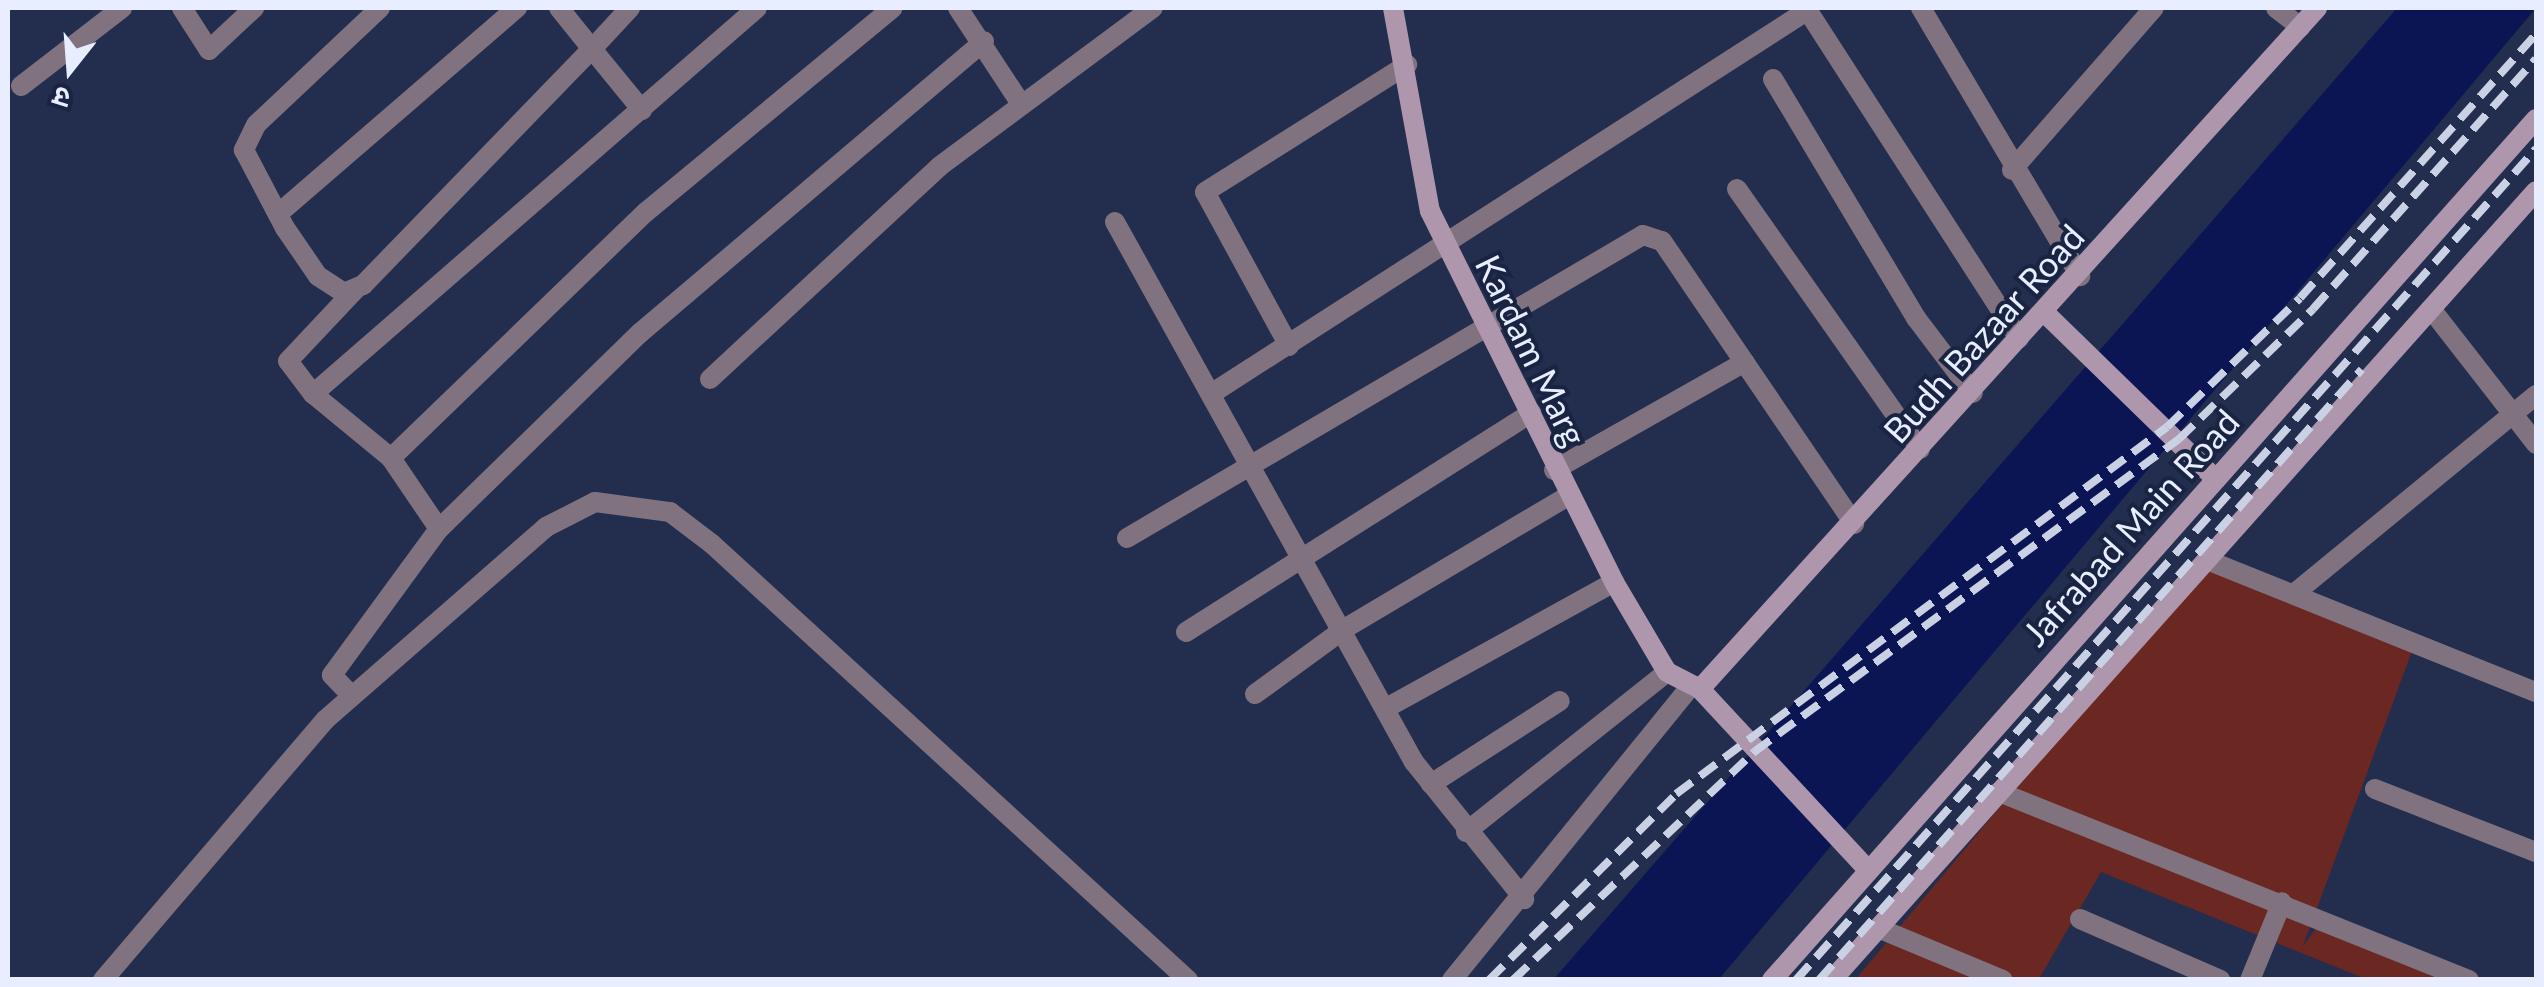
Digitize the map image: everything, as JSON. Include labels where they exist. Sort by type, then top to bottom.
[{"type":"street","points":[[20,86],[122,8]]},
{"type":"street","points":[[182,8],[209,50],[254,8]]},
{"type":"street","points":[[355,290],[318,276],[278,214],[247,137],[380,8]]},
{"type":"street","points":[[278,214],[517,8]]},
{"type":"street","points":[[559,8],[642,110]]},
{"type":"street","points":[[438,529],[392,458],[313,394],[288,361],[630,8]]},
{"type":"street","points":[[313,394],[756,8]]},
{"type":"street","points":[[392,458],[646,212],[894,8]]},
{"type":"street","points":[[958,8],[984,40],[1019,101]]},
{"type":"street","points":[[710,379],[1019,101],[1153,8]]},
{"type":"street","name":"Kardam Marg","points":[[1393,8],[1406,65],[1420,176],[1448,250],[1492,331],[1554,470],[1614,582],[1667,672],[1695,688],[1868,870]]},
{"type":"street","points":[[1921,8],[2012,170],[2080,276]]},
{"type":"street","points":[[2012,170],[2154,8]]},
{"type":"street","points":[[2276,8],[2300,27]]},
{"type":"street","name":"Budh Bazaar Road","points":[[1695,688],[1854,524],[2316,8]]},
{"type":"street","points":[[1214,392],[1448,250],[1807,9],[2018,338]]},
{"type":"street","points":[[352,696],[332,675],[438,529],[640,333],[984,40]]},
{"type":"street","points":[[1288,346],[1204,192],[1406,65]]},
{"type":"street","points":[[1773,79],[1916,318],[1973,393]]},
{"type":"street","name":"Jafrabad Main Road","points":[[1772,980],[2536,119]]},
{"type":"street","points":[[1737,188],[1920,449]]},
{"type":"street","points":[[1832,980],[2536,190]]},
{"type":"street","points":[[1116,222],[1431,784],[1524,899]]},
{"type":"street","points":[[1128,538],[1256,469],[1492,331],[1644,235],[1662,240],[1854,524]]},
{"type":"street","points":[[2430,309],[2512,419],[2536,444]]},
{"type":"street","points":[[2044,312],[2216,479]]},
{"type":"street","points":[[1554,470],[1744,362]]},
{"type":"street","points":[[2295,593],[2512,419],[2536,395]]},
{"type":"street","points":[[1186,632],[1301,554],[1530,413]]},
{"type":"street","points":[[1255,694],[1344,629],[1570,495]]},
{"type":"street","points":[[103,980],[352,696],[546,527],[594,502],[670,512],[1188,980]]},
{"type":"street","points":[[2207,560],[2536,692]]},
{"type":"street","points":[[1388,707],[1614,582]]},
{"type":"street","points":[[1466,832],[1667,672]]},
{"type":"street","points":[[1452,980],[1524,899],[1695,688]]},
{"type":"street","points":[[1431,784],[1560,702]]},
{"type":"street","points":[[2375,789],[2536,852]]},
{"type":"street","points":[[2000,792],[2469,980]]},
{"type":"street","points":[[2250,980],[2282,902]]},
{"type":"street","points":[[2080,919],[2220,980]]},
{"type":"street","points":[[1878,928],[2003,980]]},
{"type":"shaded area","points":[[2397,8],[2536,8],[1719,979],[1553,980]]},
{"type":"shaded area","points":[[2207,560],[2415,643],[2303,946],[2323,919],[2469,979],[2366,979],[2101,872],[2039,979],[1855,980]]},
{"type":"railway","points":[[1489,980],[1676,794],[2167,427],[2300,298],[2536,34]]},
{"type":"railway","points":[[1513,980],[1754,752],[2179,439],[2313,309],[2536,59]]},
{"type":"railway","points":[[1796,980],[2536,149]]},
{"type":"railway","points":[[1819,980],[2362,369]]}]
